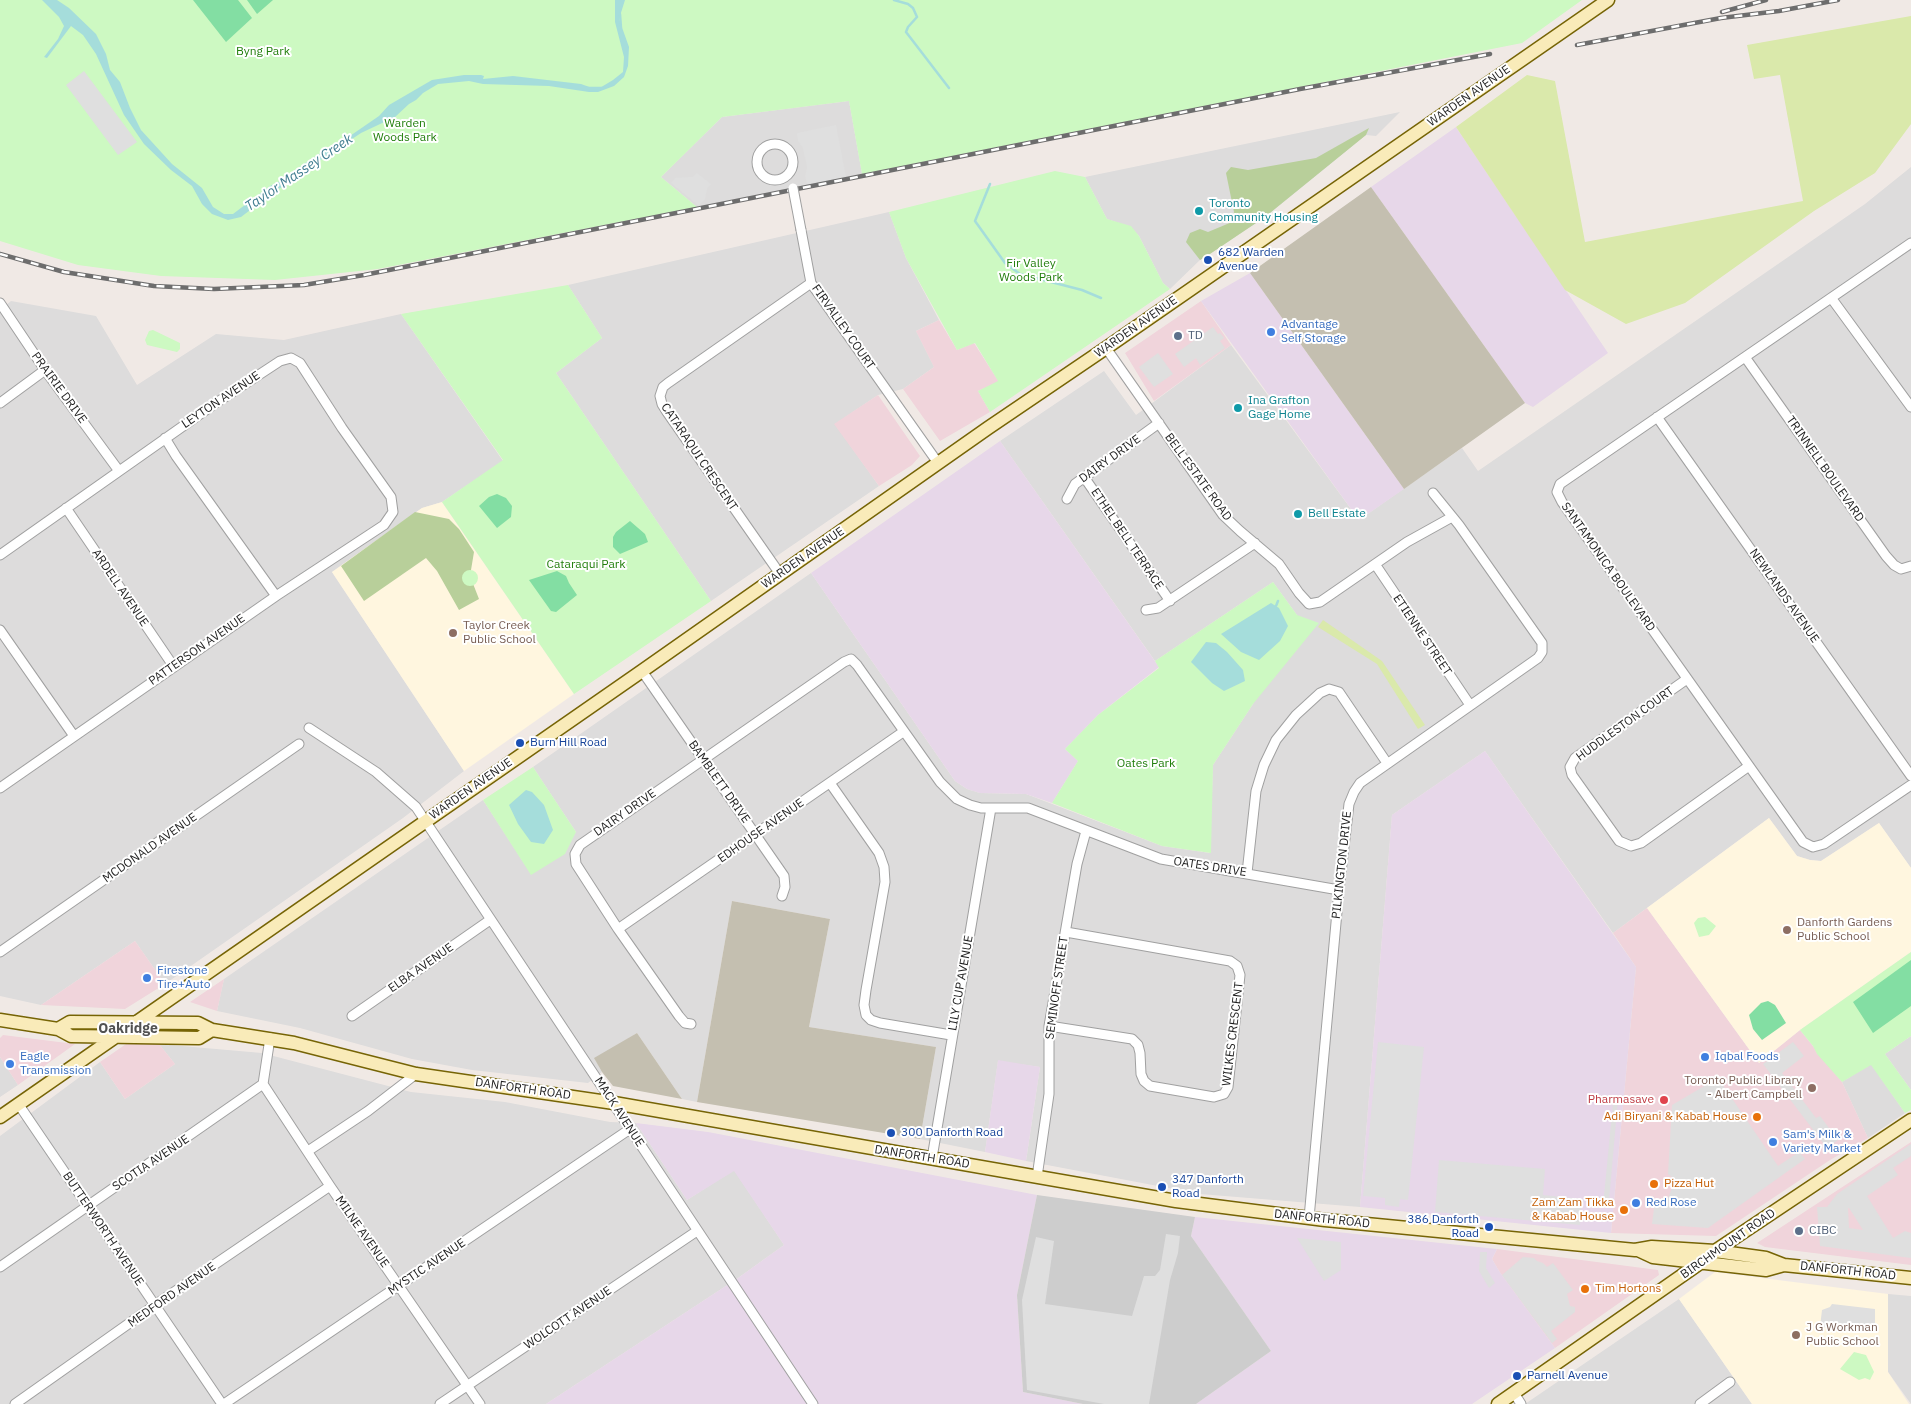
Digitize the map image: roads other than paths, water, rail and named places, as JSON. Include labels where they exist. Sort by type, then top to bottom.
[{"type":"main road","name":"WARDEN AVENUE","points":[[0,1117],[938,463],[1608,0]]},
{"type":"main road","name":"DANFORTH ROAD","points":[[0,1020],[58,1030],[72,1036],[199,1038],[212,1030]]},
{"type":"main road","name":"DANFORTH ROAD","points":[[58,1030],[70,1022],[198,1023],[212,1030],[270,1038],[416,1074],[614,1103],[1176,1201],[1309,1218],[1638,1250],[1652,1247],[1715,1251],[1766,1258],[1784,1265],[1911,1278]]},
{"type":"main road","name":"BIRCHMOUNT ROAD","points":[[1498,1404],[1700,1264],[1715,1251],[1911,1120]]},
{"type":"main road","name":"DANFORTH ROAD","points":[[1638,1250],[1653,1257],[1700,1264],[1766,1270],[1784,1265]]},
{"type":"street","name":"FIRVALLEY COURT","points":[[790,173],[780,179],[769,179],[761,174],[757,164],[761,151],[774,145],[779,145],[788,150],[792,159],[790,173],[811,283],[938,463]]},
{"type":"street","name":"SANTAMONICA BOULEVARD","points":[[1911,243],[1560,484],[1557,492],[1562,502],[1803,842],[1813,847],[1824,844],[1911,785]]},
{"type":"street","name":"CATARAQUI CRESCENT","points":[[780,574],[667,412],[660,396],[661,390],[668,383],[811,283]]},
{"type":"street","points":[[1832,299],[1911,407]]},
{"type":"street","name":"PRAIRIE DRIVE","points":[[0,303],[45,370],[119,471]]},
{"type":"street","name":"BELL ESTATE ROAD","points":[[1106,348],[1223,515],[1280,564],[1299,593],[1309,604],[1320,602],[1408,542],[1452,517]]},
{"type":"street","name":"TRINNELL BOULEVARD","points":[[1745,357],[1886,556],[1900,569],[1911,566]]},
{"type":"street","name":"LEYTON AVENUE","points":[[0,555],[165,438],[280,361],[291,358],[300,363],[342,428],[392,497],[393,512]]},
{"type":"street","points":[[0,402],[45,370]]},
{"type":"street","points":[[1902,395],[1911,390]]},
{"type":"street","name":"NEWLANDS AVENUE","points":[[1656,417],[1911,776]]},
{"type":"street","name":"DAIRY DRIVE","points":[[1067,499],[1075,484],[1159,423]]},
{"type":"street","points":[[165,438],[276,596]]},
{"type":"street","name":"ETHEL BELL TERRACE","points":[[1084,477],[1170,601]]},
{"type":"street","name":"PILKINGTON DRIVE","points":[[1309,1218],[1339,890],[1349,804],[1360,783],[1538,658],[1542,652],[1542,643],[1433,493]]},
{"type":"street","name":"ARDELL AVENUE","points":[[66,508],[174,667]]},
{"type":"street","name":"PATTERSON AVENUE","points":[[0,788],[276,596],[384,525],[393,512]]},
{"type":"street","points":[[1146,610],[1158,608],[1170,601],[1256,543]]},
{"type":"street","name":"ETIENNE STREET","points":[[1375,564],[1470,705]]},
{"type":"street","points":[[0,630],[74,736]]},
{"type":"street","name":"DAIRY DRIVE","points":[[691,1024],[685,1023],[679,1016],[618,929],[576,864],[575,854],[580,845],[851,659],[903,732]]},
{"type":"street","name":"BAMBLETT DRIVE","points":[[642,671],[784,876],[785,887],[782,896]]},
{"type":"street","name":"HUDDLESTON COURT","points":[[1687,679],[1575,758],[1570,767],[1572,776],[1619,841],[1631,846],[1641,843],[1749,766]]},
{"type":"street","points":[[1247,873],[1256,791],[1264,765],[1276,740],[1296,715],[1320,693],[1329,689],[1339,692],[1387,764]]},
{"type":"street","points":[[309,728],[376,772],[416,807],[425,822]]},
{"type":"street","points":[[903,732],[940,782],[957,799],[970,805],[991,808]]},
{"type":"street","name":"EDHOUSE AVENUE","points":[[618,929],[903,732]]},
{"type":"street","name":"MCDONALD AVENUE","points":[[0,952],[299,744]]},
{"type":"street","points":[[830,783],[878,853],[884,867],[885,882],[864,1005],[866,1015],[871,1020],[880,1023],[951,1036]]},
{"type":"street","name":"OATES DRIVE","points":[[991,808],[1028,808],[1160,859],[1339,890]]},
{"type":"street","name":"LILY CUP AVENUE","points":[[932,1158],[951,1036],[991,808]]},
{"type":"street","name":"MACK AVENUE","points":[[425,822],[813,1404]]},
{"type":"street","name":"SEMINOFF STREET","points":[[1037,1177],[1049,1094],[1049,1026],[1077,864],[1086,831]]},
{"type":"street","name":"ELBA AVENUE","points":[[352,1016],[490,920]]},
{"type":"street","name":"WILKES CRESCENT","points":[[1049,1026],[1132,1039],[1138,1045],[1141,1074],[1144,1081],[1150,1086],[1214,1097],[1224,1094],[1228,1087],[1240,974],[1237,966],[1230,961],[1066,932]]},
{"type":"street","points":[[263,1084],[270,1038]]},
{"type":"street","points":[[308,1151],[368,1111],[416,1074]]},
{"type":"street","name":"MILNE AVENUE","points":[[263,1084],[330,1186],[480,1404]]},
{"type":"street","name":"SCOTIA AVENUE","points":[[0,1268],[263,1084]]},
{"type":"street","name":"BUTTERWORTH AVENUE","points":[[18,1105],[223,1404]]},
{"type":"street","name":"MYSTIC AVENUE","points":[[223,1404],[630,1129]]},
{"type":"street","name":"MEDFORD AVENUE","points":[[15,1404],[155,1305],[330,1186]]},
{"type":"street","name":"WOLCOTT AVENUE","points":[[440,1404],[697,1231]]},
{"type":"street","points":[[1700,1404],[1730,1382]]},
{"type":"street","points":[[1514,1392],[1521,1404]]},
{"type":"water","points":[[42,0],[57,0],[69,8],[96,34],[106,54],[110,70],[120,82],[141,130],[172,164],[202,188],[213,207],[224,214],[233,214],[270,186],[379,116],[389,105],[432,80],[464,75],[481,75],[484,76],[483,79],[513,76],[581,84],[598,89],[623,72],[624,57],[615,22],[615,0],[625,0],[619,19],[629,47],[628,66],[624,77],[614,86],[598,92],[549,86],[483,84],[469,81],[438,84],[423,93],[395,117],[361,133],[307,169],[298,178],[275,191],[241,217],[228,220],[212,214],[202,204],[192,186],[171,170],[144,144],[124,115],[96,54],[83,35],[71,26],[47,58],[44,57],[58,39],[64,26],[59,17]]},
{"type":"water","points":[[1271,603],[1279,608],[1288,626],[1280,641],[1259,660],[1241,652],[1221,634]]},
{"type":"water","points":[[1206,642],[1216,643],[1227,652],[1243,670],[1245,681],[1224,691],[1212,683],[1191,662]]},
{"type":"water","points":[[526,790],[532,792],[544,805],[553,830],[544,844],[531,842],[518,824],[509,805]]},
{"type":"waterway","points":[[894,0],[908,4],[913,8],[917,17],[906,32],[949,88]]},
{"type":"waterway","name":"Taylor Massey Creek","points":[[620,14],[621,28]]},
{"type":"waterway","name":"Taylor Massey Creek","points":[[587,88],[602,88]]},
{"type":"waterway","points":[[990,184],[975,221],[1005,263],[1020,274],[1082,290],[1101,298]]},
{"type":"waterway","points":[[1276,606],[1278,601]]},
{"type":"railway","points":[[1722,12],[1766,0]]},
{"type":"railway","points":[[1577,45],[1721,18],[1779,11],[1838,0]]},
{"type":"railway","points":[[0,254],[64,272],[154,286],[214,289],[304,285],[364,275],[1300,89],[1490,54]]},
{"type":"place","name":"Toronto Community Housing","points":[[1199,211]]},
{"type":"place","name":"682 Warden Avenue","points":[[1208,260]]},
{"type":"place","name":"Advantage Self Storage","points":[[1271,332]]},
{"type":"place","name":"TD","points":[[1178,336]]},
{"type":"place","name":"Ina Grafton Gage Home","points":[[1238,408]]},
{"type":"place","name":"Bell Estate","points":[[1298,514]]},
{"type":"place","name":"Taylor Creek Public School","points":[[453,633]]},
{"type":"place","name":"Burn Hill Road","points":[[520,743]]},
{"type":"place","name":"Danforth Gardens Public School","points":[[1787,930]]},
{"type":"place","name":"Firestone Tire+Auto","points":[[147,978]]},
{"type":"place","name":"Iqbal Foods","points":[[1705,1057]]},
{"type":"place","name":"Eagle Transmission","points":[[10,1064]]},
{"type":"place","name":"Toronto Public Library - Albert Campbell","points":[[1812,1088]]},
{"type":"place","name":"Pharmasave","points":[[1664,1100]]},
{"type":"place","name":"Adi Biryani & Kabab House","points":[[1757,1117]]},
{"type":"place","name":"300 Danforth Road","points":[[891,1133]]},
{"type":"place","name":"Sam's Milk & Variety Market","points":[[1773,1142]]},
{"type":"place","name":"Pizza Hut","points":[[1654,1184]]},
{"type":"place","name":"347 Danforth Road","points":[[1162,1187]]},
{"type":"place","name":"Red Rose","points":[[1636,1203]]},
{"type":"place","name":"Zam Zam Tikka & Kabab House","points":[[1624,1210]]},
{"type":"place","name":"386 Danforth Road","points":[[1489,1227]]},
{"type":"place","name":"CIBC","points":[[1799,1231]]},
{"type":"place","name":"Tim Hortons","points":[[1585,1289]]},
{"type":"place","name":"J G Workman Public School","points":[[1796,1335]]},
{"type":"place","name":"Parnell Avenue","points":[[1517,1376]]},
{"type":"district","name":"Oakridge","points":[[128,1029]]},
{"type":"park label","name":"Byng Park","points":[[263,52]]},
{"type":"park label","name":"Warden Woods Park","points":[[405,131]]},
{"type":"park label","name":"Fir Valley Woods Park","points":[[1031,271]]},
{"type":"park label","name":"Cataraqui Park","points":[[586,565]]},
{"type":"park label","name":"Oates Park","points":[[1146,764]]}]
